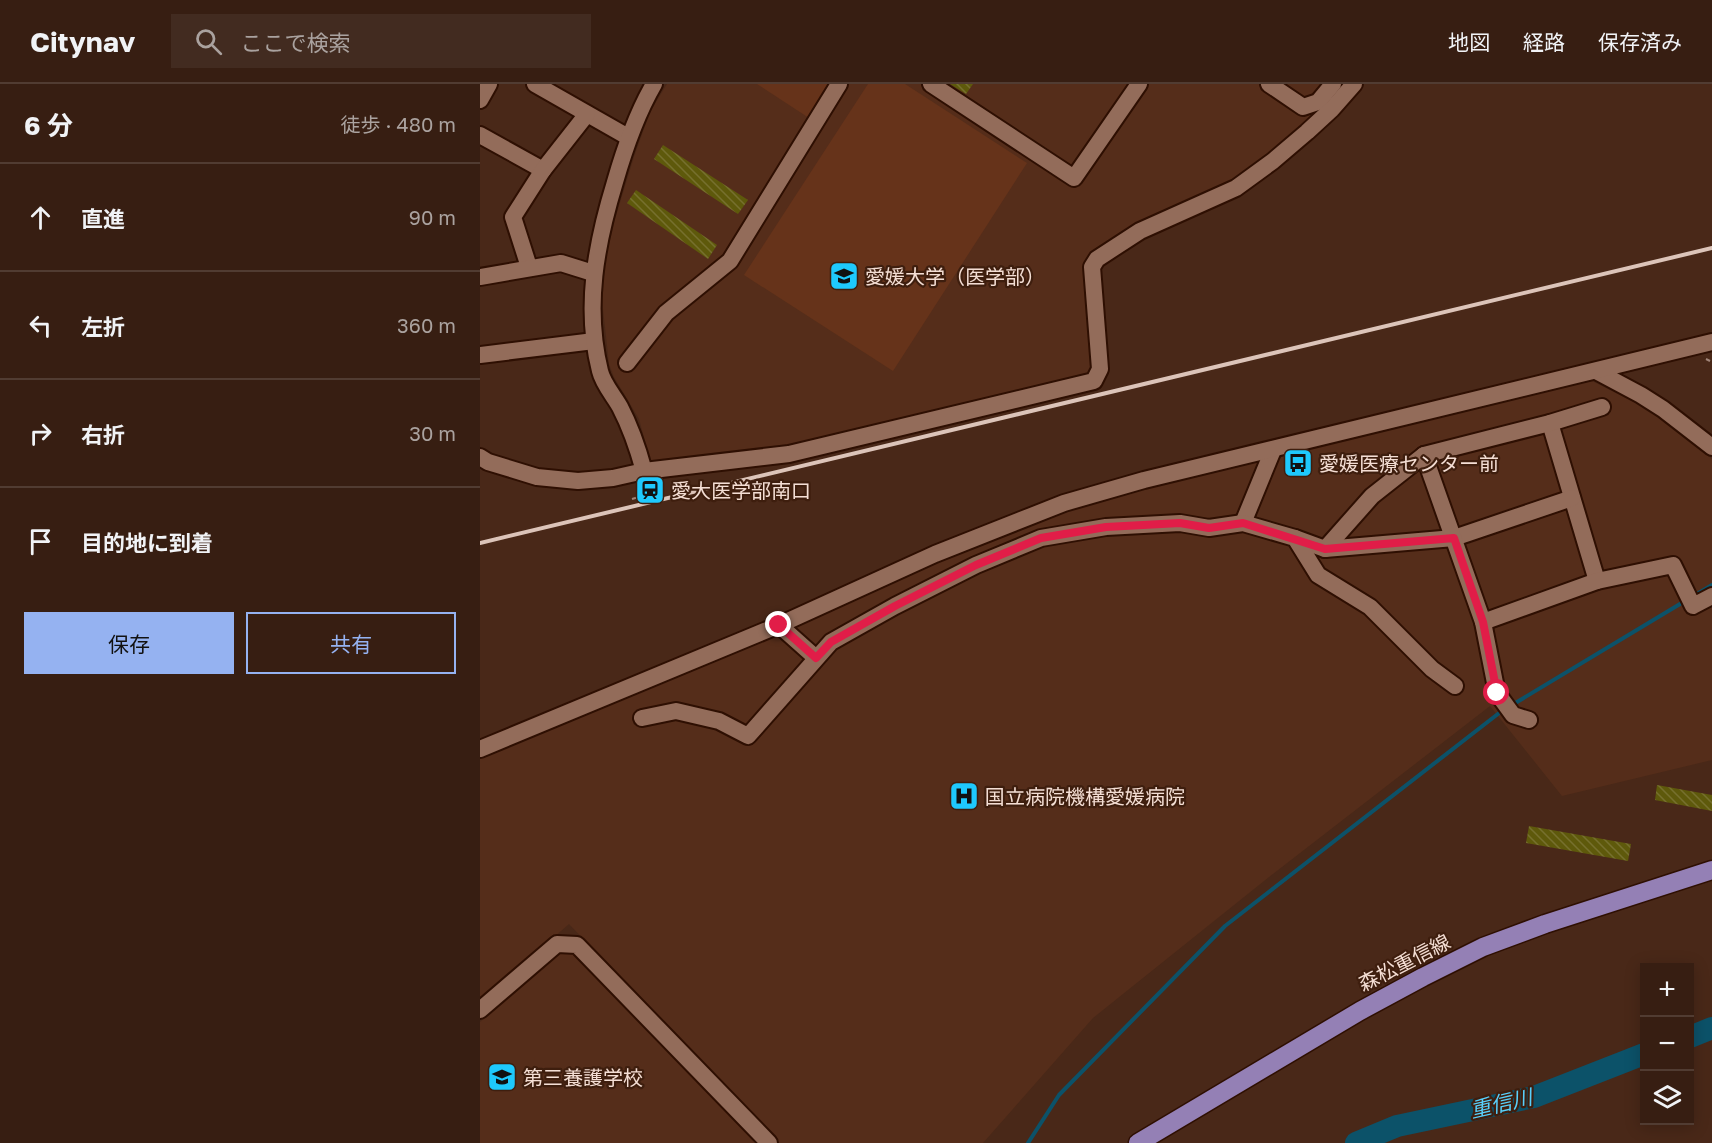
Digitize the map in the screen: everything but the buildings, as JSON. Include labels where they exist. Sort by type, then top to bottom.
[{"type":"main road","name":"森松重信線","points":[[1138,1143],[1360,1011],[1482,947],[1545,924],[1712,870]]},
{"type":"street","points":[[480,100],[489,84]]},
{"type":"street","points":[[535,84],[628,137]]},
{"type":"street","points":[[644,471],[634,435],[600,375],[594,341],[592,303],[593,273],[605,214],[628,137],[654,84]]},
{"type":"street","points":[[627,363],[666,313],[730,261],[839,84]]},
{"type":"street","points":[[931,84],[1074,178],[1139,84]]},
{"type":"street","points":[[1269,84],[1303,107],[1318,102],[1333,84]]},
{"type":"street","points":[[480,457],[488,462],[537,477],[590,480],[644,471],[789,454],[1094,381],[1100,369],[1092,267],[1097,259],[1140,231],[1236,188],[1273,162],[1307,132],[1332,109],[1353,84]]},
{"type":"street","points":[[529,267],[513,217],[543,170],[587,114]]},
{"type":"street","points":[[480,135],[543,170]]},
{"type":"street","points":[[480,277],[561,263],[593,273]]},
{"type":"street","points":[[480,355],[594,341]]},
{"type":"street","points":[[480,749],[779,625],[935,554],[1064,503],[1144,480],[1712,342]]},
{"type":"street","points":[[1596,371],[1656,404],[1712,447]]},
{"type":"street","points":[[1325,549],[1372,496],[1424,455],[1550,423],[1602,406]]},
{"type":"street","points":[[1550,423],[1597,581]]},
{"type":"street","points":[[1243,523],[1273,450]]},
{"type":"street","points":[[1424,455],[1483,622],[1497,693],[1513,715],[1529,720]]},
{"type":"street","points":[[642,718],[676,711],[719,721],[748,736],[831,642],[976,565],[1041,538],[1106,527],[1180,523],[1209,528],[1243,523],[1325,549],[1454,538],[1572,498]]},
{"type":"street","points":[[1294,538],[1318,575],[1370,607],[1432,669],[1455,686]]},
{"type":"street","points":[[1483,622],[1597,581],[1673,565],[1693,606],[1712,596]]},
{"type":"street","points":[[779,625],[816,658]]},
{"type":"street","points":[[480,1010],[557,944],[577,945],[769,1143]]},
{"type":"path","points":[[632,499],[645,495]]},
{"type":"shaded area","name":"愛媛大学（医学部）","points":[[667,84],[1347,84],[1308,125],[1230,185],[1095,253],[1085,263],[1092,373],[812,442],[652,467],[639,419],[614,377],[609,364],[600,282],[615,219],[634,157],[650,112]]},
{"type":"shaded area","points":[[757,84],[831,84],[809,118]]},
{"type":"shaded area","points":[[868,84],[905,84],[1027,163],[893,371],[744,275]]},
{"type":"shaded area","points":[[1586,378],[1652,411],[1712,459],[1712,760],[1562,796],[1490,706],[1269,877],[1093,1018],[983,1143],[779,1143],[569,924],[480,1002],[480,757],[938,559],[1064,510],[1137,486]]},
{"type":"shaded area","points":[[561,949],[575,950],[762,1143],[480,1143],[480,1022]]},
{"type":"waterway","points":[[1692,597],[1712,585]]},
{"type":"waterway","points":[[1512,705],[1685,601]]},
{"type":"waterway","points":[[1028,1143],[1059,1095],[1225,926],[1503,710]]},
{"type":"waterway","name":"重信川","points":[[1694,1035],[1712,1028]]},
{"type":"waterway","name":"重信川","points":[[1356,1143],[1397,1126],[1534,1097],[1640,1056]]},
{"type":"railway","points":[[480,543],[1712,248]]},
{"type":"place","name":"愛媛大学（医学部）","points":[[844,276]]},
{"type":"place","name":"愛媛医療センター前","points":[[1298,463]]},
{"type":"place","name":"愛大医学部南口","points":[[650,490]]},
{"type":"place","name":"国立病院機構愛媛病院","points":[[964,796]]},
{"type":"place","name":"第三養護学校","points":[[502,1077]]},
{"type":"route","points":[[779,625],[816,658],[831,642],[976,565],[1041,538],[1106,527],[1180,523],[1209,528],[1243,523],[1325,549],[1454,538],[1483,622],[1497,693]]}]
